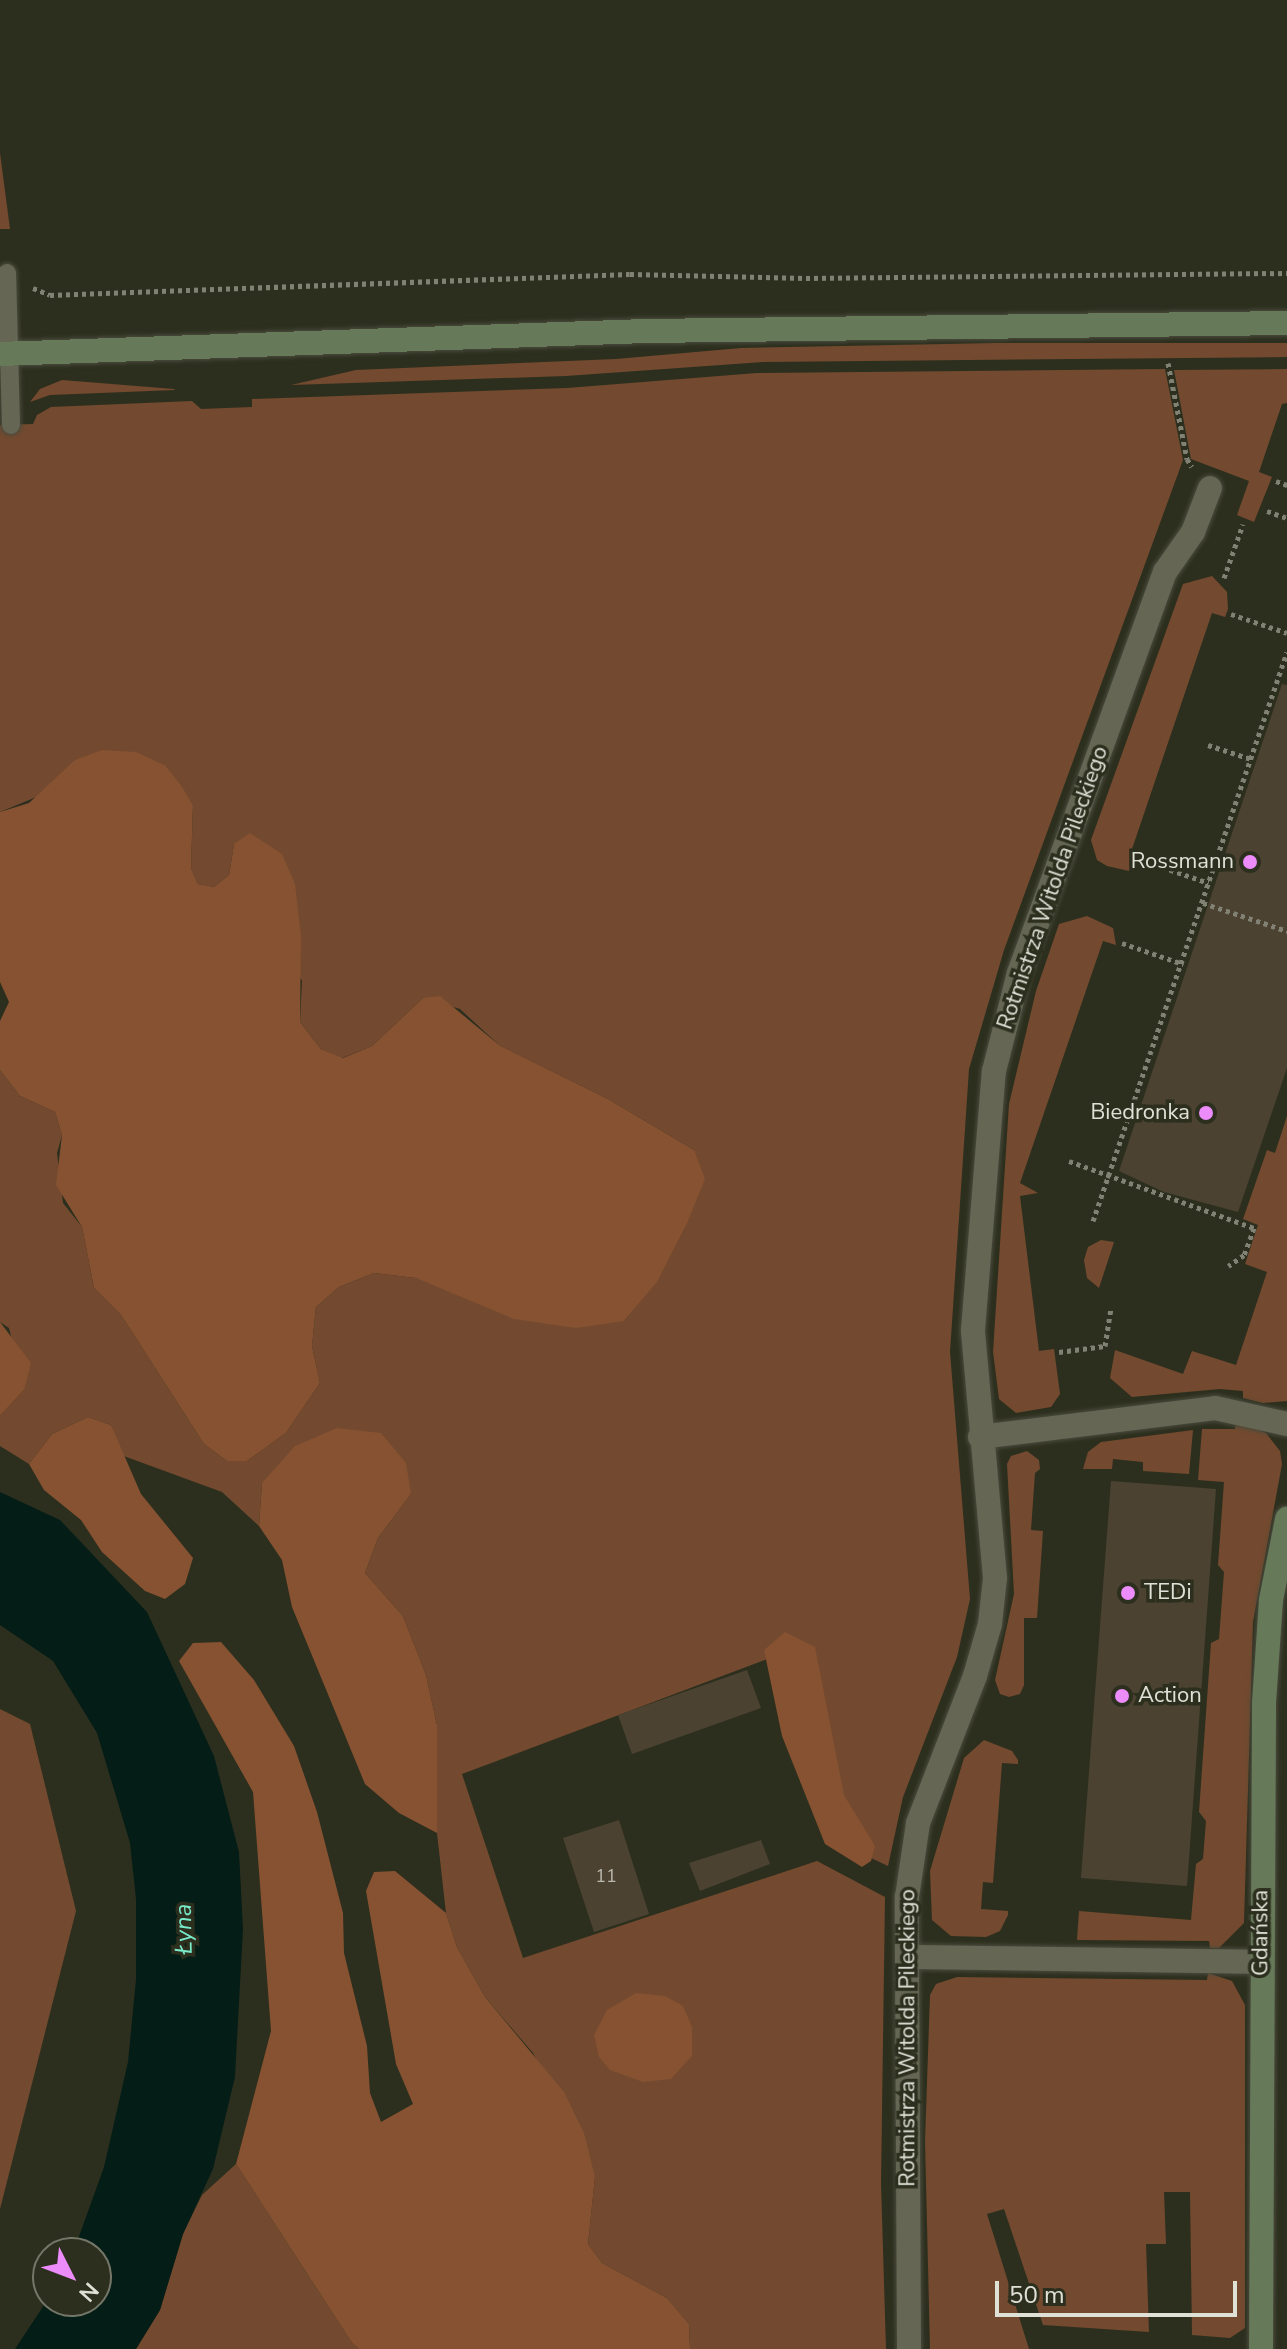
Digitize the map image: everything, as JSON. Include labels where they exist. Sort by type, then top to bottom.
[{"type":"main road","points":[[5,354],[676,330],[1287,323]]},
{"type":"main road","name":"Gdańska","points":[[1261,2349],[1260,1962],[1268,1636],[1287,1519]]},
{"type":"street","name":"Rotmistrza Witolda Pileckiego","points":[[909,2349],[907,1897],[918,1823],[990,1624],[994,1543],[974,1367],[975,1267],[985,1127],[1002,1034],[1165,572],[1193,532],[1210,488]]},
{"type":"street","points":[[980,1437],[1215,1408],[1287,1424]]},
{"type":"street","points":[[909,1957],[1260,1962]]},
{"type":"lane","points":[[7,280],[5,354],[11,425]]},
{"type":"path","points":[[7,280],[50,295],[630,274],[806,278],[1287,273]]},
{"type":"path","points":[[1168,363],[1187,459],[1210,488]]},
{"type":"path","points":[[1276,481],[1287,485]]},
{"type":"path","points":[[1267,511],[1287,518]]},
{"type":"path","points":[[1224,578],[1243,524]]},
{"type":"path","points":[[1231,614],[1287,633]]},
{"type":"path","points":[[1093,1221],[1287,652]]},
{"type":"path","points":[[1208,745],[1251,759]]},
{"type":"path","points":[[1147,862],[1209,883]]},
{"type":"path","points":[[1203,903],[1287,931]]},
{"type":"path","points":[[1122,943],[1183,964]]},
{"type":"path","points":[[1069,1161],[1254,1228],[1244,1255],[1228,1266]]},
{"type":"path","points":[[1059,1352],[1105,1346],[1111,1308]]},
{"type":"shaded area","points":[[0,153],[10,229],[0,229]]},
{"type":"shaded area","points":[[997,343],[1287,343],[1287,357],[763,362],[566,376],[291,385],[356,370],[616,359],[741,348]]},
{"type":"shaded area","points":[[1165,369],[1183,460],[1004,950],[969,1069],[950,1352],[970,1599],[957,1657],[903,1797],[888,1866],[837,1842],[775,1656],[462,1774],[523,1958],[817,1861],[885,1897],[881,2183],[886,2349],[690,2349],[689,2324],[667,2298],[602,2263],[588,2244],[595,2177],[533,2053],[485,1997],[457,1947],[446,1913],[437,1833],[437,1725],[426,1675],[403,1616],[365,1573],[378,1538],[411,1494],[262,1483],[259,1526],[222,1492],[121,1455],[111,1425],[88,1417],[52,1434],[29,1464],[0,1446],[0,1416],[24,1390],[9,1328],[0,1322],[0,1070],[20,1096],[55,1112],[62,1135],[57,1153],[63,1203],[82,1227],[94,1288],[121,1315],[204,1444],[227,1461],[247,1461],[286,1433],[320,1383],[312,1346],[316,1307],[339,1287],[374,1273],[416,1278],[465,1295],[624,1321],[657,1281],[685,1228],[694,1150],[608,1099],[499,1045],[460,1009],[423,998],[372,1046],[342,1058],[321,1049],[300,1022],[302,981],[234,844],[229,875],[214,887],[198,884],[191,868],[193,805],[166,766],[41,795],[0,812],[0,425],[33,424],[37,415],[51,407],[192,401],[201,409],[252,407],[252,399],[567,388],[757,373]]},
{"type":"shaded area","points":[[1287,369],[1287,403],[1282,404],[1259,472],[1272,477],[1254,522],[1237,515],[1249,481],[1191,459],[1174,370]]},
{"type":"shaded area","points":[[62,380],[175,390],[50,395],[30,402],[40,389]]},
{"type":"shaded area","points":[[1212,576],[1227,592],[1228,609],[1225,617],[1212,613],[1131,852],[1143,860],[1129,871],[1107,866],[1097,860],[1091,840],[1183,584]]},
{"type":"shaded area","points":[[102,750],[136,752],[166,766],[182,787],[193,805],[191,868],[198,884],[214,887],[229,875],[234,844],[250,833],[282,854],[295,884],[301,936],[300,1022],[321,1049],[343,1058],[372,1046],[423,998],[440,996],[499,1045],[608,1099],[694,1150],[705,1179],[685,1228],[657,1282],[624,1321],[576,1328],[514,1319],[416,1278],[374,1273],[339,1287],[316,1307],[312,1346],[320,1383],[286,1433],[247,1461],[227,1461],[204,1444],[121,1315],[94,1288],[82,1227],[56,1185],[62,1135],[55,1112],[20,1096],[0,1070],[0,1021],[9,1002],[0,982],[0,812],[29,803],[75,760]]},
{"type":"shaded area","points":[[1087,916],[1113,928],[1116,945],[1103,941],[1020,1183],[1038,1193],[1020,1196],[1039,1351],[1054,1349],[1060,1394],[1051,1407],[1016,1413],[999,1399],[993,1352],[1009,1104],[1036,991],[1059,924]]},
{"type":"shaded area","points":[[1287,1116],[1287,1401],[1263,1403],[1243,1398],[1243,1391],[1220,1389],[1132,1397],[1110,1378],[1115,1350],[1183,1374],[1192,1351],[1236,1365],[1267,1272],[1245,1264],[1258,1225],[1243,1219],[1267,1150],[1275,1153]]},
{"type":"shaded area","points":[[1101,1240],[1114,1242],[1099,1288],[1087,1278],[1084,1260],[1088,1247]]},
{"type":"shaded area","points":[[0,1322],[31,1363],[24,1390],[0,1416]]},
{"type":"shaded area","points":[[88,1417],[111,1425],[141,1494],[193,1558],[185,1584],[165,1599],[145,1591],[102,1552],[81,1520],[44,1490],[29,1464],[52,1434]]},
{"type":"shaded area","points":[[1236,1422],[1266,1433],[1280,1451],[1282,1464],[1253,1622],[1244,1923],[1219,1948],[1210,1948],[1209,1941],[1077,1940],[1079,1911],[1191,1920],[1196,1864],[1203,1859],[1206,1821],[1199,1812],[1211,1643],[1219,1639],[1224,1572],[1218,1565],[1224,1482],[1198,1480],[1202,1429],[1235,1429]]},
{"type":"shaded area","points":[[337,1428],[381,1433],[406,1463],[411,1494],[378,1538],[365,1573],[403,1616],[426,1675],[437,1725],[437,1833],[399,1813],[365,1784],[292,1607],[282,1560],[259,1526],[262,1483],[295,1446]]},
{"type":"shaded area","points":[[1193,1430],[1189,1474],[1143,1471],[1143,1462],[1113,1459],[1112,1469],[1083,1469],[1088,1452],[1101,1442]]},
{"type":"shaded area","points":[[1027,1451],[1039,1460],[1040,1469],[1035,1473],[1031,1530],[1043,1531],[1037,1618],[1024,1618],[1024,1685],[1020,1694],[1009,1697],[1000,1694],[995,1680],[1014,1594],[1007,1464],[1011,1456]]},
{"type":"shaded area","points":[[785,1632],[815,1647],[844,1795],[875,1846],[871,1861],[862,1867],[825,1844],[782,1736],[764,1650]]},
{"type":"shaded area","points":[[221,1642],[254,1680],[294,1746],[317,1812],[343,1913],[344,1953],[367,2046],[370,2093],[381,2122],[413,2104],[396,2064],[366,1891],[374,1872],[395,1871],[446,1913],[457,1947],[485,1997],[564,2092],[584,2133],[595,2177],[588,2244],[602,2263],[667,2298],[689,2324],[690,2349],[359,2349],[352,2343],[236,2164],[271,2031],[253,1792],[179,1661],[193,1643]]},
{"type":"shaded area","points":[[0,1709],[30,1724],[76,1911],[0,2209]]},
{"type":"shaded area","points":[[984,1740],[1012,1751],[1018,1760],[1018,1764],[1002,1763],[993,1883],[983,1882],[981,1909],[1008,1911],[1008,1915],[1000,1931],[986,1937],[951,1936],[932,1920],[930,1871],[964,1758]]},
{"type":"shaded area","points":[[1208,1973],[1232,1981],[1245,2005],[1245,2328],[1230,2338],[1192,2335],[1190,2192],[1164,2192],[1166,2244],[1146,2244],[1149,2332],[1043,2325],[1004,2209],[987,2214],[1029,2349],[930,2349],[925,2141],[930,1995],[936,1984],[957,1977],[1207,1980]]},
{"type":"shaded area","points":[[636,1993],[665,1996],[683,2006],[692,2027],[692,2056],[671,2079],[643,2082],[610,2070],[599,2057],[594,2035],[607,2010]]},
{"type":"shaded area","points":[[236,2164],[352,2343],[359,2349],[136,2349],[160,2310],[183,2234],[202,2195]]},
{"type":"water","name":"Łyna","points":[[0,1492],[60,1520],[147,1612],[214,1756],[239,1852],[243,1929],[235,2077],[213,2169],[183,2234],[160,2310],[136,2349],[15,2349],[36,2317],[112,2317],[112,2237],[79,2237],[104,2167],[128,2062],[136,1979],[136,1899],[130,1843],[97,1733],[53,1661],[0,1625]]},
{"type":"building","name":"Biedronka","points":[[1282,684],[1287,685],[1287,1068],[1238,1212],[1164,1192],[1119,1171]]},
{"type":"building","points":[[1111,1481],[1216,1489],[1187,1886],[1081,1878]]},
{"type":"building","points":[[747,1670],[761,1708],[632,1754],[618,1715]]},
{"type":"building","points":[[619,1820],[649,1914],[594,1932],[563,1838]]},
{"type":"building","points":[[761,1840],[770,1864],[700,1891],[689,1863]]},
{"type":"place","name":"Rossmann","points":[[1250,862]]},
{"type":"place","name":"Biedronka","points":[[1206,1113]]},
{"type":"place","name":"TEDi","points":[[1128,1593]]},
{"type":"place","name":"Action","points":[[1122,1696]]}]
